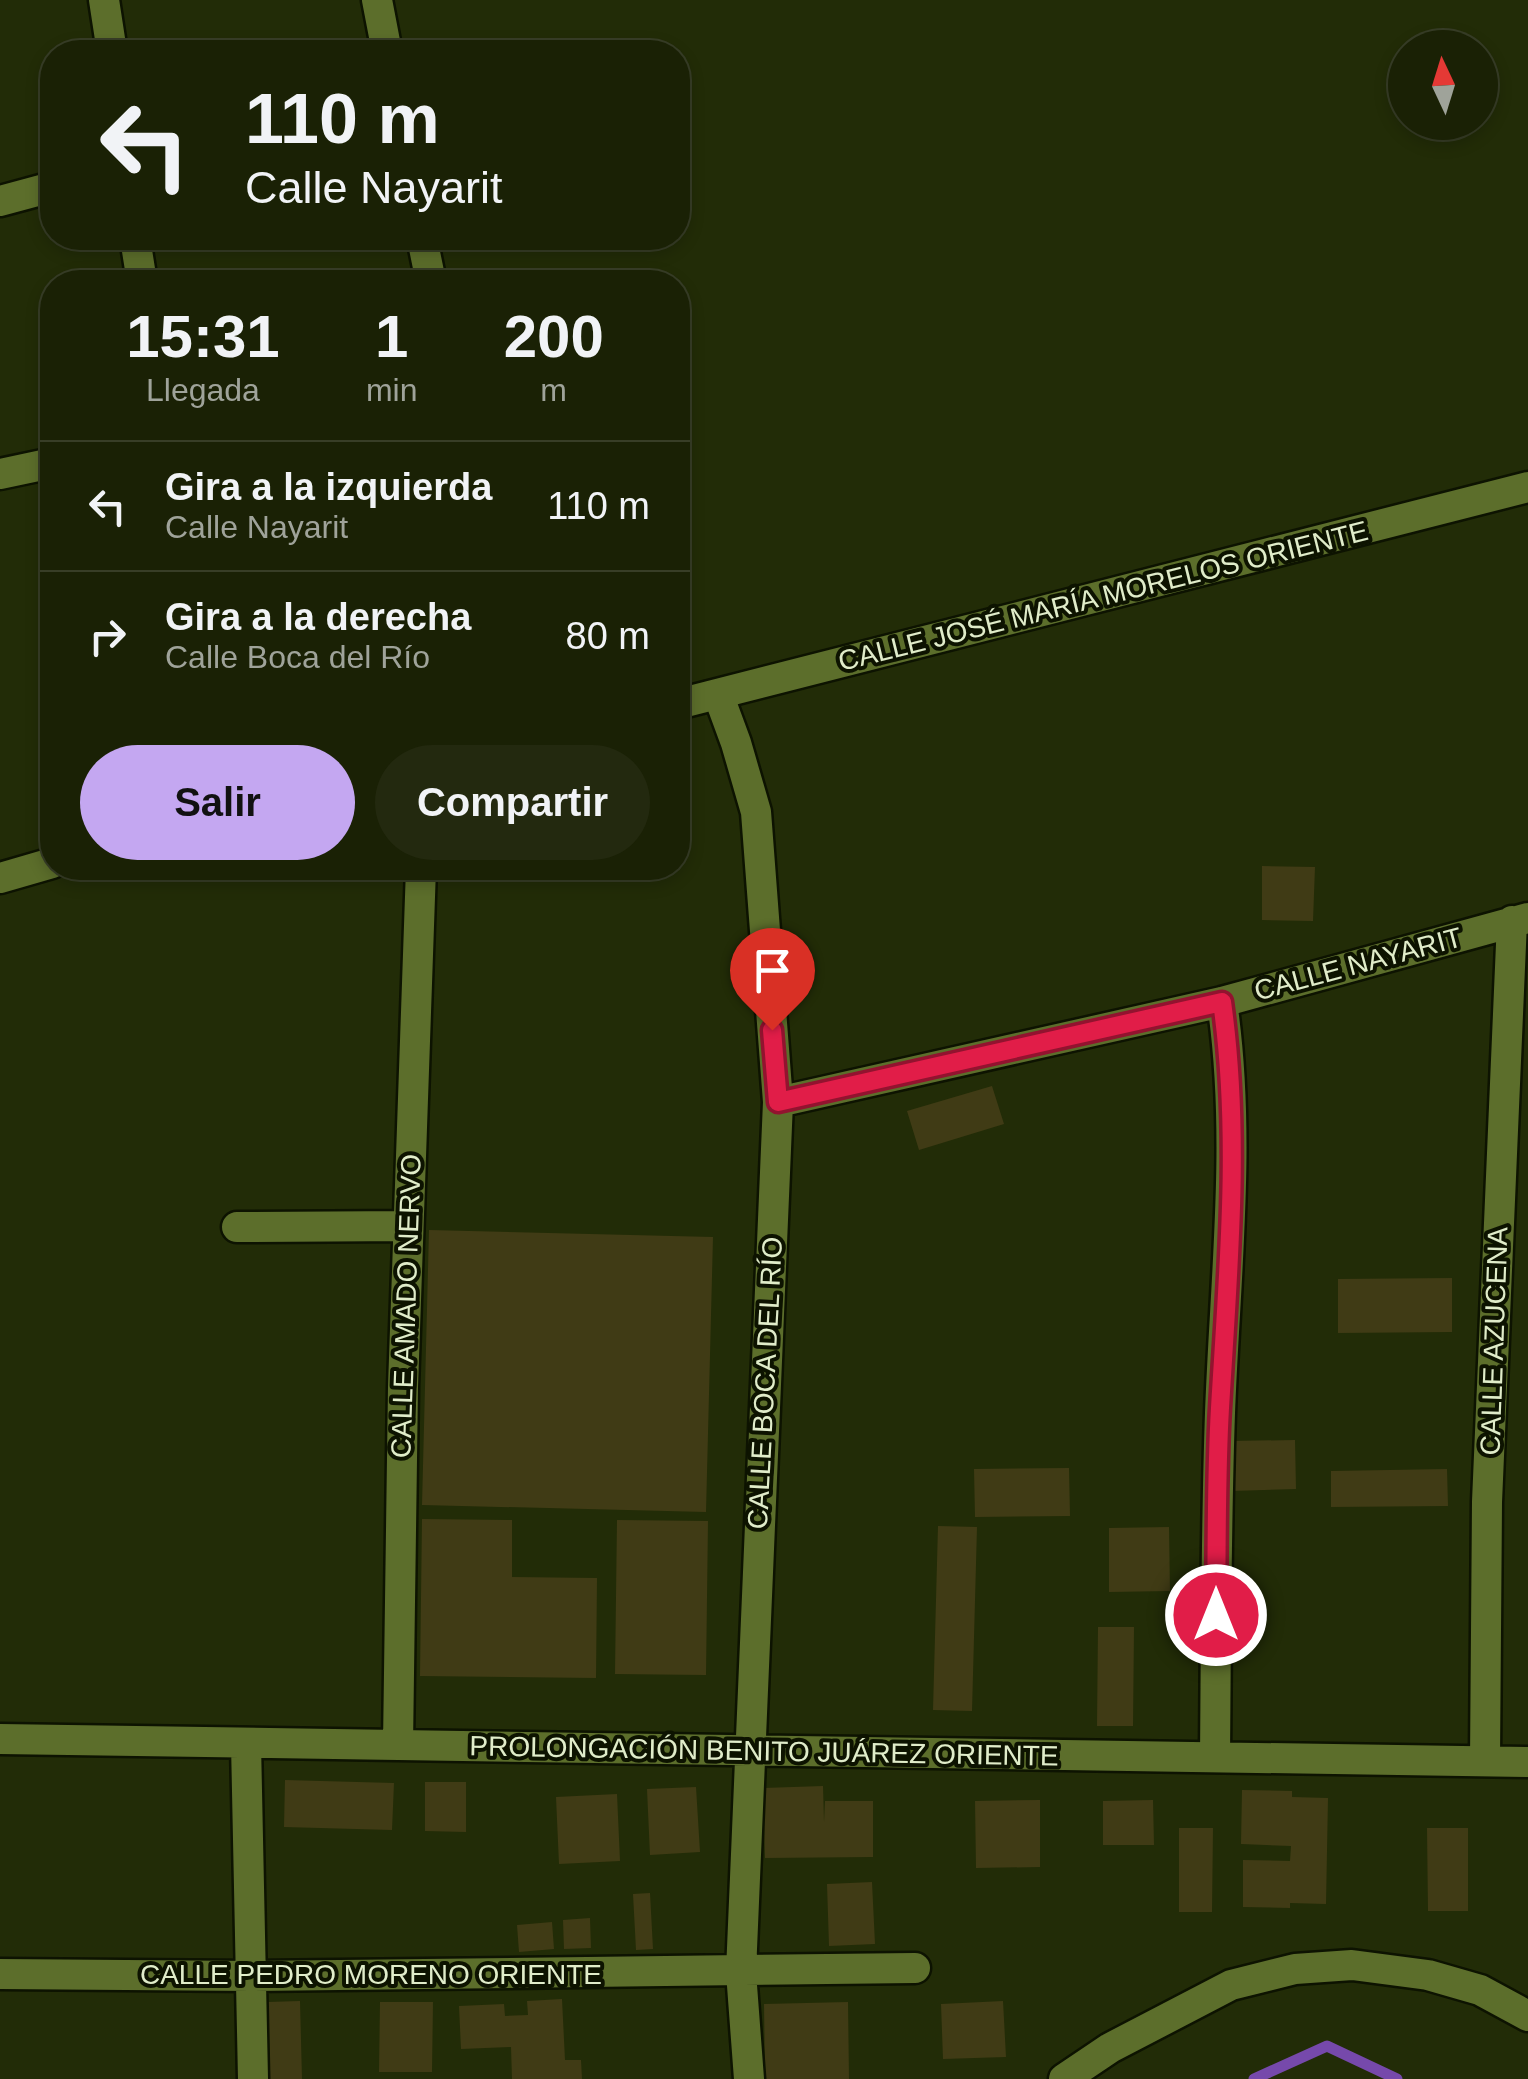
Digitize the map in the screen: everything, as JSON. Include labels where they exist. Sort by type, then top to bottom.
[{"type":"street","points":[[104,0],[110,40]]},
{"type":"street","points":[[377,0],[385,40]]},
{"type":"street","points":[[0,202],[40,190]]},
{"type":"street","points":[[0,474],[40,466]]},
{"type":"street","name":"CALLE JOSÉ MARÍA MORELOS ORIENTE","points":[[690,701],[1528,487]]},
{"type":"street","name":"CALLE BOCA DEL RÍO","points":[[718,694],[756,812],[778,1102],[741,1972],[748,2079]]},
{"type":"street","points":[[0,878],[40,866]]},
{"type":"street","name":"CALLE AMADO NERVO","points":[[398,1745],[408,1226],[421,880]]},
{"type":"street","name":"CALLE NAYARIT","points":[[778,1102],[1222,1002],[1520,920]]},
{"type":"street","name":"CALLE AZUCENA","points":[[1486,1760],[1487,1502],[1520,920]]},
{"type":"street","points":[[1215,1757],[1218,1488],[1227,1328],[1232,1092],[1222,1002]]},
{"type":"street","points":[[236,1227],[408,1226]]},
{"type":"street","name":"PROLONGACIÓN BENITO JUÁREZ ORIENTE","points":[[0,1739],[1528,1762]]},
{"type":"street","points":[[246,1742],[252,2079]]},
{"type":"street","points":[[1064,2079],[1110,2048],[1231,1986],[1295,1969],[1352,1965],[1428,1976],[1480,1990],[1528,2016]]},
{"type":"street","name":"CALLE PEDRO MORENO ORIENTE","points":[[0,1974],[251,1976],[915,1968]]},
{"type":"building","points":[[1262,866],[1315,867],[1313,921],[1262,920]]},
{"type":"building","points":[[992,1086],[1004,1124],[919,1150],[907,1111]]},
{"type":"building","points":[[429,1230],[713,1237],[706,1512],[422,1505]]},
{"type":"building","points":[[1452,1278],[1452,1332],[1338,1333],[1338,1279]]},
{"type":"building","points":[[1295,1440],[1296,1489],[1231,1491],[1230,1441]]},
{"type":"building","points":[[1069,1468],[1070,1516],[975,1517],[974,1469]]},
{"type":"building","points":[[1447,1469],[1448,1506],[1331,1507],[1331,1471]]},
{"type":"building","points":[[422,1519],[512,1520],[512,1577],[597,1578],[596,1678],[420,1676]]},
{"type":"building","points":[[617,1520],[708,1521],[706,1675],[615,1674]]},
{"type":"building","points":[[938,1526],[977,1527],[972,1711],[933,1710]]},
{"type":"building","points":[[1169,1527],[1170,1591],[1109,1592],[1109,1528]]},
{"type":"building","points":[[1098,1627],[1134,1627],[1133,1726],[1097,1726]]},
{"type":"building","points":[[285,1780],[394,1783],[392,1830],[284,1827]]},
{"type":"building","points":[[425,1782],[466,1782],[466,1832],[425,1831]]},
{"type":"building","points":[[823,1786],[824,1822],[825,1801],[873,1801],[873,1857],[765,1858],[763,1788]]},
{"type":"building","points":[[696,1787],[700,1852],[650,1855],[647,1789]]},
{"type":"building","points":[[1242,1790],[1292,1791],[1292,1797],[1328,1798],[1326,1904],[1243,1907],[1243,1860],[1290,1861],[1291,1846],[1241,1844]]},
{"type":"building","points":[[617,1794],[620,1861],[559,1864],[556,1797]]},
{"type":"building","points":[[1040,1800],[1040,1867],[976,1868],[975,1801]]},
{"type":"building","points":[[1153,1800],[1154,1845],[1103,1845],[1103,1801]]},
{"type":"building","points":[[1179,1828],[1213,1828],[1212,1912],[1179,1912]]},
{"type":"building","points":[[1427,1828],[1468,1828],[1468,1911],[1428,1911]]},
{"type":"building","points":[[872,1882],[875,1944],[829,1946],[827,1884]]},
{"type":"building","points":[[650,1893],[653,1949],[636,1950],[633,1894]]},
{"type":"building","points":[[590,1918],[591,1948],[564,1949],[563,1920]]},
{"type":"building","points":[[552,1922],[554,1949],[519,1952],[517,1925]]},
{"type":"building","points":[[562,1999],[565,2060],[581,2060],[582,2079],[512,2079],[511,2047],[461,2049],[459,2006],[504,2004],[505,2016],[528,2015],[527,2001]]},
{"type":"building","points":[[300,2001],[302,2079],[270,2079],[268,2002]]},
{"type":"building","points":[[1003,2001],[1006,2057],[943,2059],[941,2004]]},
{"type":"building","points":[[380,2002],[433,2002],[432,2072],[379,2072]]},
{"type":"building","points":[[848,2002],[849,2079],[765,2079],[764,2004]]},
{"type":"waterway","points":[[1254,2079],[1327,2046],[1397,2079]]},
{"type":"route","points":[[772,1030],[778,1102],[1222,1002],[1232,1092],[1216,1615]]}]
